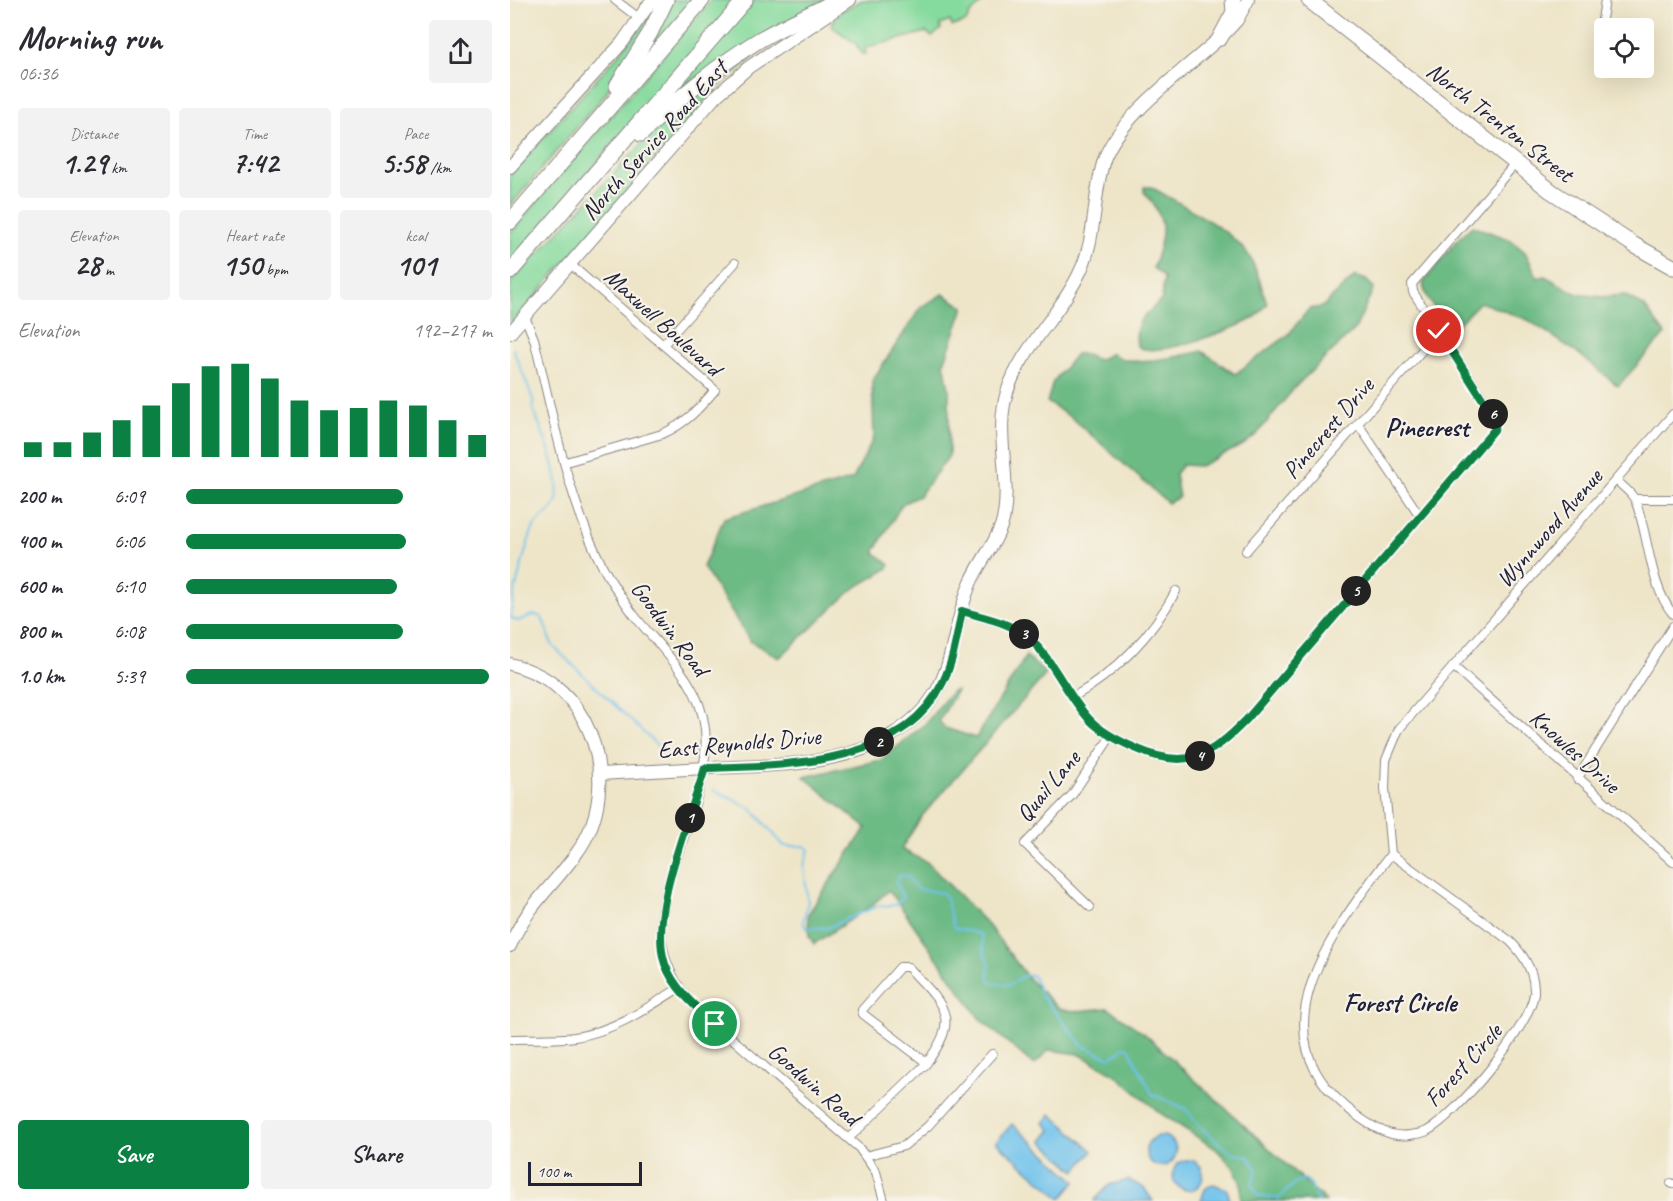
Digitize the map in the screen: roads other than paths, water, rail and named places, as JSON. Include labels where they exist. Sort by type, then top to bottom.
[{"type":"highway","points":[[563,160],[632,64],[666,0]]},
{"type":"highway","points":[[510,222],[702,0]]},
{"type":"highway","points":[[510,272],[745,0]]},
{"type":"highway","points":[[566,207],[682,95],[761,39],[837,0]]},
{"type":"highway","points":[[1220,38],[1234,12],[1233,0]]},
{"type":"highway","points":[[1296,0],[1326,15]]},
{"type":"highway","name":"North Trenton Street","points":[[1309,0],[1515,164],[1587,216],[1673,267]]},
{"type":"street","points":[[615,0],[640,19]]},
{"type":"street","points":[[510,167],[640,19],[652,0]]},
{"type":"street","name":"North Service Road East","points":[[510,333],[715,98],[749,67],[850,0]]},
{"type":"street","name":"East Reynolds Drive","points":[[600,774],[806,762],[865,749],[891,736],[920,713],[943,682],[970,584],[1003,521],[1006,396],[1016,370],[1080,273],[1089,247],[1104,160],[1114,138],[1131,119],[1220,38],[1237,20],[1248,0]]},
{"type":"street","points":[[1602,18],[1605,0]]},
{"type":"street","points":[[962,611],[1002,623],[1027,637],[1048,660],[1089,719],[1111,736],[1149,754],[1174,760],[1209,752],[1228,738],[1247,719],[1496,425],[1492,412],[1413,292],[1412,282],[1515,164]]},
{"type":"street","points":[[663,345],[735,263]]},
{"type":"street","name":"Maxwell Boulevard","points":[[566,462],[662,434],[690,419],[715,390],[571,265]]},
{"type":"street","name":"Goodwin Road","points":[[525,317],[534,339],[580,514],[600,561],[634,615],[693,688],[704,726],[705,768],[662,914],[661,948],[666,966],[679,988],[699,1010],[849,1138],[865,1156],[879,1181],[884,1201]]},
{"type":"street","name":"Pinecrest Drive","points":[[1246,551],[1439,331]]},
{"type":"street","name":"Wynnwood Avenue","points":[[1453,666],[1673,414]]},
{"type":"street","points":[[1358,424],[1420,516]]},
{"type":"street","points":[[1616,480],[1635,499],[1656,576],[1673,614]]},
{"type":"street","points":[[1635,499],[1673,499]]},
{"type":"street","points":[[1072,697],[1101,680],[1123,661],[1162,613],[1176,591]]},
{"type":"street","points":[[1576,779],[1673,626]]},
{"type":"street","points":[[510,664],[541,676],[572,702],[593,739],[600,774],[596,810],[588,832],[576,854],[531,906],[510,946]]},
{"type":"street","points":[[1391,854],[1385,788],[1386,760],[1399,729],[1453,666]]},
{"type":"street","name":"Knowles Drive","points":[[1453,666],[1576,779],[1673,862]]},
{"type":"street","name":"Quail Lane","points":[[1090,907],[1025,844],[1067,802],[1111,736]]},
{"type":"street","name":"Forest Circle","points":[[1391,854],[1510,941],[1524,955],[1531,972],[1534,992],[1530,1011],[1521,1030],[1465,1098],[1426,1132],[1406,1136],[1383,1131],[1359,1119],[1337,1100],[1315,1075],[1302,1029],[1304,1005],[1317,970],[1332,941],[1391,854]]},
{"type":"street","points":[[849,1138],[927,1063],[945,1036],[947,1017],[916,975],[908,967],[900,967],[862,1010],[863,1014],[927,1063]]},
{"type":"street","points":[[510,1039],[572,1038],[594,1033],[618,1025],[679,988]]},
{"type":"street","points":[[865,1156],[904,1146],[928,1126],[992,1054]]},
{"type":"water","points":[[1051,1114],[1093,1151],[1075,1171],[1042,1141],[1051,1130],[1044,1123]]},
{"type":"water","points":[[1012,1124],[1076,1181],[1061,1199],[996,1142]]},
{"type":"water","points":[[1161,1136],[1171,1141],[1176,1151],[1171,1161],[1161,1166],[1151,1161],[1146,1151],[1151,1141]]},
{"type":"water","points":[[1188,1160],[1198,1165],[1203,1175],[1198,1185],[1188,1190],[1178,1185],[1173,1175],[1178,1165]]},
{"type":"water","points":[[1129,1180],[1144,1188],[1153,1201],[1094,1201],[1109,1185]]},
{"type":"water","points":[[1213,1184],[1227,1189],[1230,1201],[1201,1201],[1205,1189]]},
{"type":"waterway","points":[[513,349],[533,399],[533,408],[554,466],[558,490],[556,504],[537,522],[532,532],[516,586],[511,618],[518,621],[533,615],[540,616],[555,648],[663,751]]},
{"type":"waterway","points":[[714,790],[751,808],[784,846],[804,846],[809,849],[804,866],[808,902],[803,922],[806,928],[827,928],[877,906],[896,905],[903,897],[896,883],[900,875],[907,876],[917,889],[943,893],[948,901],[955,928],[981,934],[984,954],[990,964],[988,976],[991,983],[1009,985],[1023,976],[1033,975],[1041,995],[1083,1046],[1110,1058],[1125,1047],[1129,1048],[1152,1094],[1186,1109],[1199,1126],[1224,1147],[1232,1153],[1249,1157],[1257,1170],[1252,1184],[1258,1196],[1278,1199],[1296,1182],[1305,1179],[1311,1184],[1317,1201]]},
{"type":"district","name":"Pinecrest","points":[[1427,427]]},
{"type":"district","name":"Forest Circle","points":[[1400,1002]]}]
